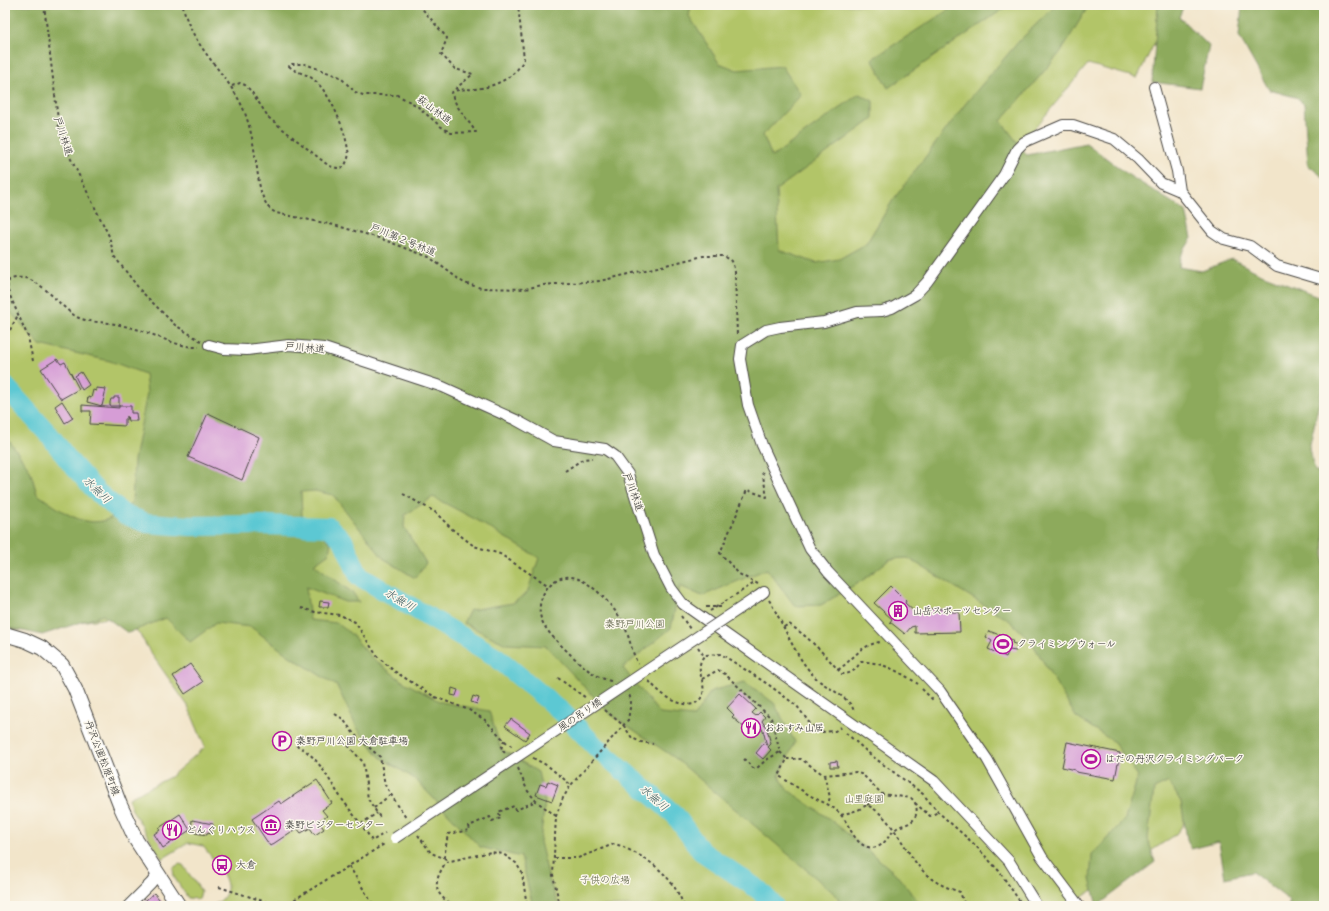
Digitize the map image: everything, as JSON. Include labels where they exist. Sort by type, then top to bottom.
[{"type":"main road","name":"丹沢公園松原町線","points":[[5,634],[25,640],[42,648],[62,665],[75,689],[120,805],[136,840],[179,906]]},
{"type":"street","points":[[1154,87],[1177,171],[1180,191]]},
{"type":"street","points":[[1079,906],[1042,857],[987,759],[944,698],[828,572],[810,549],[762,444],[748,405],[740,359],[742,345],[766,330],[780,326],[824,322],[857,312],[882,311],[892,308],[915,295],[927,282],[1004,175],[1017,149],[1024,142],[1063,125],[1073,125],[1114,139],[1138,158],[1161,183],[1180,191],[1212,231],[1224,239],[1250,246],[1276,266],[1324,280]]},
{"type":"street","name":"戸川林道","points":[[211,345],[224,349],[247,350],[289,345],[324,348],[443,388],[516,420],[554,441],[605,450],[615,456],[628,474],[654,554],[671,588],[683,604],[703,615],[845,725],[934,782],[1009,861],[1037,906]]},
{"type":"street","name":"風の吊り橋","points":[[393,839],[761,595]]},
{"type":"street","points":[[128,906],[158,874]]},
{"type":"path","name":"戸川林道","points":[[44,5],[59,128],[67,151],[109,236],[114,256],[141,291],[174,325],[211,345]]},
{"type":"path","name":"戸川第２号林道","points":[[183,5],[185,16],[194,34],[232,86],[243,108],[250,128],[263,197],[266,205],[276,213],[334,225],[379,238],[429,257],[464,283],[481,288],[526,289],[542,285],[600,281],[685,259],[703,256],[724,256],[732,261],[736,272],[737,340],[742,345]]},
{"type":"path","points":[[419,5],[447,38],[440,54],[455,69],[473,74],[454,91]]},
{"type":"path","points":[[454,91],[476,89],[496,84],[513,75],[520,67],[524,59],[518,5]]},
{"type":"path","name":"萩山林道","points":[[232,86],[240,83],[245,85],[251,91],[269,118],[329,166],[337,168],[344,167],[348,159],[348,150],[338,117],[321,87],[312,78],[294,71],[289,66],[292,64],[305,64],[340,77],[355,92],[363,95],[397,95],[416,105],[440,126],[451,133],[476,132],[451,97],[451,93],[454,91]]},
{"type":"path","points":[[33,361],[28,338],[6,289],[9,280],[16,276],[28,278],[52,295],[77,317],[141,330],[191,346],[211,345]]},
{"type":"path","points":[[10,330],[18,315]]},
{"type":"path","points":[[565,471],[582,459],[597,459]]},
{"type":"path","points":[[703,615],[756,582],[740,574],[720,553],[747,490],[767,497],[761,469]]},
{"type":"path","points":[[403,494],[435,512],[445,520],[452,529],[474,546],[500,554],[549,586]]},
{"type":"path","points":[[761,595],[784,627],[798,655],[816,679],[853,706],[854,713],[845,725],[872,756],[923,794],[938,812],[976,845],[999,871],[1023,906]]},
{"type":"path","points":[[301,608],[315,612],[340,615],[355,622],[377,656],[394,672],[435,697],[474,713],[486,720],[504,740],[514,748]]},
{"type":"path","points":[[784,627],[789,624],[800,631],[818,646],[842,674],[850,674],[861,662],[881,666],[899,672],[917,684],[934,702]]},
{"type":"path","points":[[838,670],[861,648],[869,644]]},
{"type":"path","points":[[702,679],[718,670],[725,674],[756,702],[771,718],[780,752],[787,759],[801,759],[824,774],[856,772],[862,775],[882,794],[908,796],[930,816],[938,812]]},
{"type":"path","points":[[558,678],[590,700]]},
{"type":"path","points":[[604,709],[624,726],[632,738],[641,742],[653,744]]},
{"type":"path","points":[[335,714],[343,718],[354,734],[380,757],[385,785],[407,819]]},
{"type":"path","points":[[560,906],[553,875],[556,816],[563,798],[572,785],[613,738]]},
{"type":"path","points":[[504,740],[501,749],[509,756]]},
{"type":"path","points":[[344,741],[363,762],[366,794],[381,819]]},
{"type":"path","points":[[284,906],[393,839],[386,833],[372,841],[320,764],[306,750],[296,745]]},
{"type":"path","points":[[744,759],[753,768],[757,768],[766,760],[780,752]]},
{"type":"path","points":[[528,755],[548,766],[572,785]]},
{"type":"path","points":[[787,759],[779,776],[815,798],[828,804],[841,815],[856,838],[869,847],[882,844],[896,828],[912,822],[915,817],[915,803]]},
{"type":"path","points":[[516,765],[527,790],[536,801],[556,816]]},
{"type":"path","points":[[824,774],[830,797],[828,804]]},
{"type":"path","points":[[841,815],[858,810],[882,794]]},
{"type":"path","points":[[374,808],[391,795]]},
{"type":"path","points":[[444,858],[448,834],[470,830],[469,826],[490,817],[492,820],[501,818],[498,812],[514,806],[516,810],[536,801]]},
{"type":"path","points":[[867,805],[875,809],[886,819],[926,874],[934,881],[960,892],[964,906],[980,904],[986,906]]},
{"type":"path","points":[[361,824],[377,813]]},
{"type":"path","points":[[415,831],[431,853],[449,860],[491,852],[503,854],[516,863],[522,873],[527,906]]},
{"type":"path","points":[[554,858],[578,858],[614,844],[620,845],[642,856],[669,878],[684,906]]},
{"type":"path","points":[[449,860],[446,862],[436,880],[441,897],[455,906]]},
{"type":"path","points":[[349,866],[374,906]]},
{"type":"path","points":[[219,887],[279,906]]},
{"type":"green space","points":[[5,5],[691,5],[689,16],[719,63],[737,70],[782,66],[801,95],[763,135],[772,157],[859,94],[873,101],[873,119],[776,190],[779,250],[816,263],[839,259],[866,244],[893,200],[966,103],[1020,40],[1056,5],[1089,5],[1060,53],[1001,121],[1027,155],[1086,143],[1130,176],[1186,211],[1192,238],[1180,257],[1179,267],[1202,271],[1232,259],[1259,273],[1324,298],[1324,380],[1309,449],[1315,471],[1324,474],[1324,906],[1288,906],[1290,901],[1252,872],[1225,878],[1219,842],[1191,849],[1187,839],[1181,802],[1169,782],[1154,789],[1148,839],[1155,862],[1097,906],[1090,879],[1092,855],[1125,819],[1138,776],[1114,742],[1076,717],[1031,641],[1010,621],[908,558],[890,559],[863,580],[821,605],[795,606],[767,569],[702,596],[680,586],[671,628],[623,668],[660,714],[694,717],[711,691],[745,682],[774,703],[795,742],[779,776],[788,790],[831,820],[895,873],[922,906],[843,906],[836,895],[675,758],[610,714],[546,646],[506,644],[463,623],[470,610],[513,603],[527,593],[539,558],[471,517],[433,497],[405,515],[404,527],[426,563],[415,578],[383,558],[333,495],[315,491],[301,492],[302,516],[331,543],[329,553],[314,564],[353,593],[359,602],[345,602],[306,587],[310,620],[337,623],[351,634],[371,657],[402,681],[441,702],[489,711],[501,749],[538,772],[545,802],[540,842],[550,883],[559,906],[533,906],[521,857],[480,847],[415,779],[380,757],[357,728],[337,686],[288,655],[251,627],[216,623],[190,642],[166,618],[128,633],[103,615],[42,635],[5,627],[5,435],[30,470],[37,494],[63,511],[81,520],[91,522],[101,521],[111,518],[132,503],[134,460],[147,393],[145,374],[110,361],[40,345],[5,306],[5,32],[7,28]]},
{"type":"green space","points":[[672,5],[1171,5],[1166,20],[1137,78],[1088,64],[977,198],[911,284],[765,252],[679,38]]},
{"type":"green space","points":[[956,5],[1009,5],[888,88],[872,59]]},
{"type":"green space","points":[[1158,5],[1184,5],[1179,17],[1209,46],[1200,88],[1152,82]]},
{"type":"green space","points":[[1242,5],[1324,5],[1324,178],[1308,165],[1304,104],[1295,97],[1269,90],[1239,36]]},
{"type":"green space","name":"秦野戸川公園","points":[[5,14],[600,292],[1127,711],[1186,808],[1183,825],[1175,835],[1072,904],[1073,906],[211,906],[222,899],[226,893],[227,886],[222,872],[203,846],[188,843],[162,859],[131,808],[129,798],[170,777],[205,747],[188,706],[150,652],[139,633],[128,623],[108,618],[14,631],[5,628]]},
{"type":"green space","points":[[179,864],[183,865],[201,891],[199,899],[188,898],[174,877],[173,868]]},
{"type":"building","points":[[57,359],[61,364],[65,362],[79,389],[61,399],[41,369]]},
{"type":"building","points":[[81,372],[89,385],[82,390],[75,376]]},
{"type":"building","points":[[96,388],[106,389],[102,406],[87,402],[88,397],[91,398],[93,390],[96,391]]},
{"type":"building","points":[[114,397],[119,397],[119,406],[110,406],[111,399],[114,399]]},
{"type":"building","points":[[62,401],[73,418],[65,423],[55,406]]},
{"type":"building","points":[[82,405],[119,408],[119,406],[131,406],[131,413],[136,413],[137,421],[128,421],[127,416],[127,419],[125,419],[125,426],[90,424],[91,411],[82,411]]},
{"type":"building","points":[[208,413],[259,437],[242,480],[188,457]]},
{"type":"building","name":"山岳スポーツセンター","points":[[891,586],[906,601],[905,603],[916,613],[928,613],[928,609],[948,609],[948,612],[959,612],[960,632],[915,633],[915,626],[911,627],[905,634],[890,622],[892,619],[874,603]]},
{"type":"building","points":[[320,601],[329,602],[328,607],[319,607]]},
{"type":"building","name":"クライミングウォール","points":[[989,631],[1013,640],[1012,643],[1018,645],[1016,651],[1009,650],[1006,657],[988,649],[992,641],[986,637]]},
{"type":"building","points":[[190,664],[203,682],[185,694],[173,676]]},
{"type":"building","points":[[452,688],[458,690],[456,696],[451,695]]},
{"type":"building","name":"おおすみ山居","points":[[740,694],[756,709],[752,713],[756,716],[760,712],[765,717],[762,721],[767,729],[771,744],[768,747],[771,750],[763,759],[756,753],[764,743],[767,746],[763,730],[759,725],[751,733],[732,717],[734,715],[727,708]]},
{"type":"building","points":[[473,696],[479,698],[477,704],[471,702]]},
{"type":"building","points":[[511,719],[530,733],[525,740],[505,726]]},
{"type":"building","name":"はだの丹沢クライミングパーク","points":[[1067,742],[1120,753],[1115,779],[1076,772],[1075,770],[1062,767]]},
{"type":"building","points":[[837,761],[838,767],[830,767],[830,762]]},
{"type":"building","points":[[317,780],[332,803],[322,810],[327,816],[319,822],[324,829],[315,835],[310,828],[301,833],[297,828],[270,846],[252,819],[279,801],[281,804]]},
{"type":"building","points":[[548,781],[558,785],[552,801],[536,795],[540,784],[546,786]]},
{"type":"building","points":[[180,814],[190,830],[163,848],[154,834],[160,830],[159,828]]},
{"type":"building","points":[[192,820],[213,824],[212,834],[207,833],[207,835],[195,833],[195,830],[191,830]]},
{"type":"building","points":[[154,893],[165,906],[139,906]]},
{"type":"waterway","points":[[1315,5],[1324,13]]},
{"type":"waterway","name":"水無川","points":[[5,386],[51,437],[69,461],[96,491],[123,514],[147,523],[190,526],[265,525],[329,527],[343,540],[359,576],[495,656],[563,713],[597,748],[675,815],[701,851],[759,890],[774,906]]},
{"type":"place","name":"山岳スポーツセンター","points":[[898,611]]},
{"type":"place","name":"クライミングウォール","points":[[1003,644]]},
{"type":"place","name":"おおすみ山居","points":[[751,728]]},
{"type":"place","name":"秦野戸川公園 大倉駐車場","points":[[282,741]]},
{"type":"place","name":"はだの丹沢クライミングパーク","points":[[1091,759]]},
{"type":"place","name":"秦野ビジターセンター","points":[[271,825]]},
{"type":"place","name":"どんぐりハウス","points":[[172,830]]},
{"type":"place","name":"大倉","points":[[222,865]]},
{"type":"park label","name":"山里庭園","points":[[864,799]]},
{"type":"park label","name":"子供の広場","points":[[605,880]]}]
